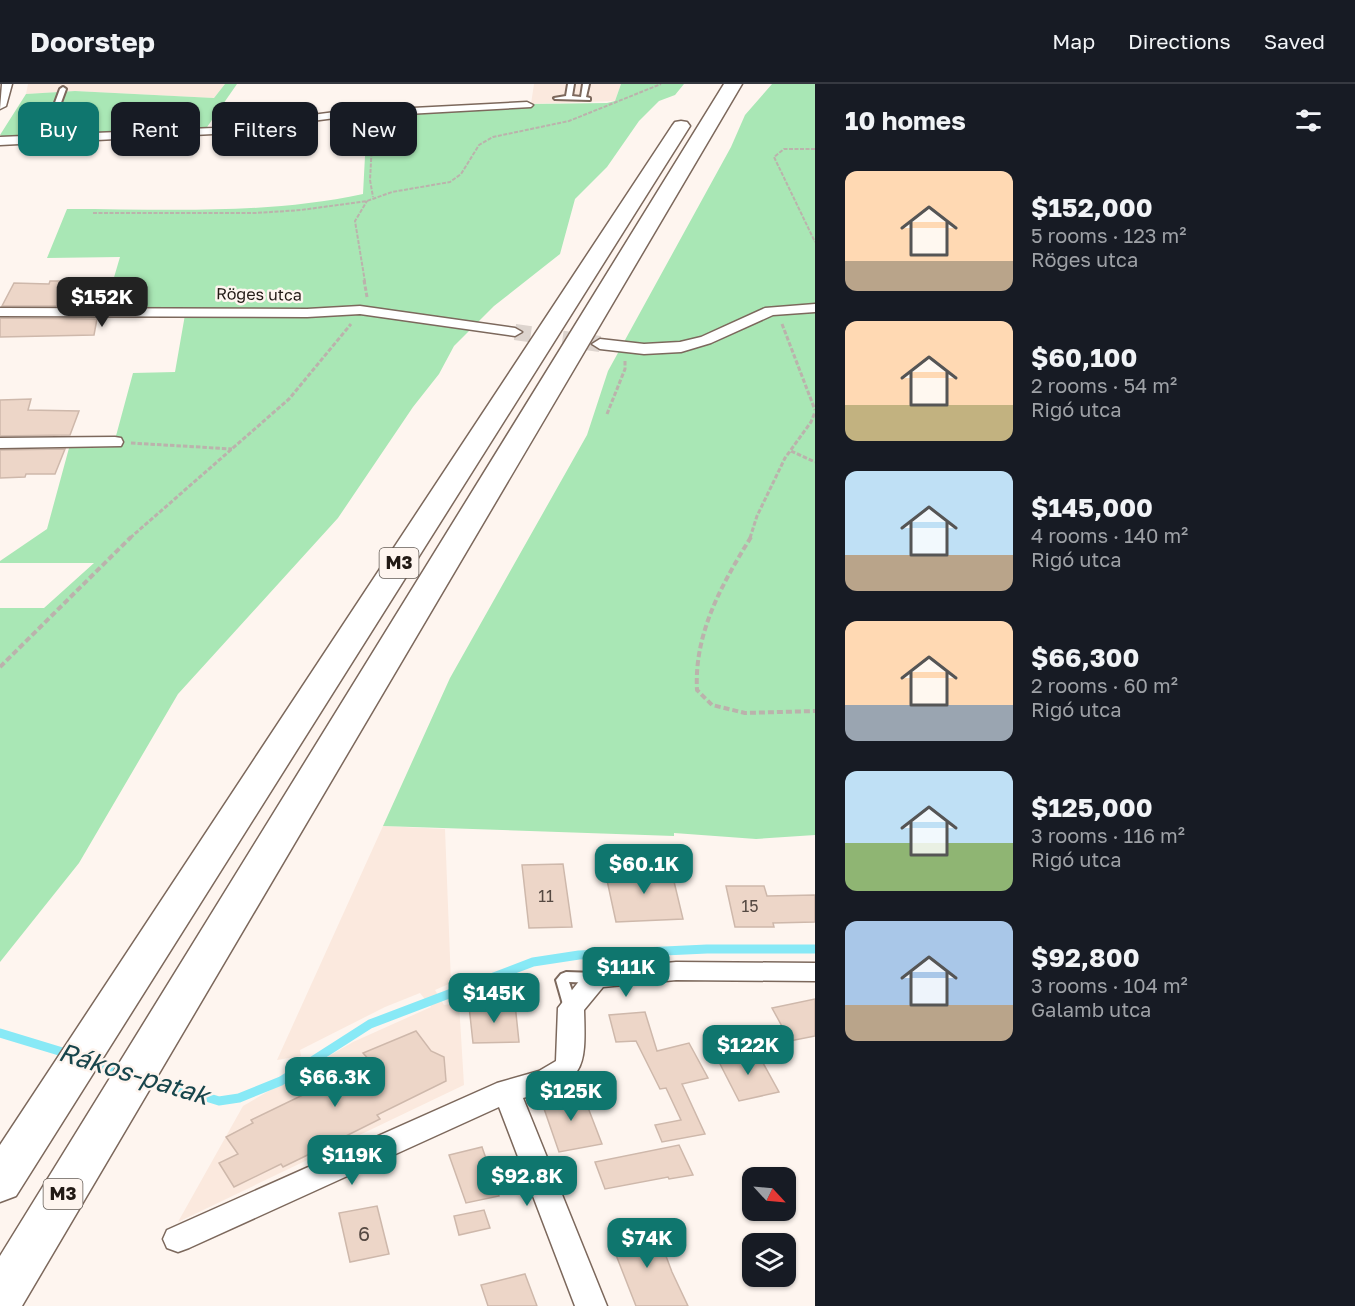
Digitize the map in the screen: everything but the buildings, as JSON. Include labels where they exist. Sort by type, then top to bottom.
[{"type":"highway","name":"M3","points":[[0,1183],[708,84]]},
{"type":"highway","name":"M3","points":[[0,1299],[733,84]]},
{"type":"street","points":[[0,106],[7,84]]},
{"type":"street","points":[[417,110],[527,105]]},
{"type":"street","points":[[0,141],[213,131],[330,116]]},
{"type":"street","points":[[600,344],[670,349],[691,345],[780,309],[815,308]]},
{"type":"street","name":"Röges utca","points":[[0,312],[307,313],[360,310],[515,332]]},
{"type":"street","points":[[0,443],[115,442]]},
{"type":"street","points":[[178,1239],[507,1091],[553,1079],[565,1073],[571,1062],[571,1008],[596,978],[676,971],[815,972]]},
{"type":"street","points":[[507,1091],[591,1306]]},
{"type":"lane","points":[[569,98],[571,84]]},
{"type":"lane","points":[[556,98],[585,99],[586,84]]},
{"type":"lane","points":[[58,102],[63,89]]},
{"type":"path","points":[[0,667],[143,525],[289,399],[348,329],[367,297],[355,221],[359,211],[368,201],[373,197],[450,182],[461,174],[472,152],[493,137],[569,121],[661,84]]},
{"type":"path","points":[[815,149],[784,149],[774,157],[815,242]]},
{"type":"path","points":[[371,156],[370,180],[373,197]]},
{"type":"path","points":[[93,213],[256,213],[302,210],[368,201]]},
{"type":"path","points":[[763,314],[785,327],[815,411],[757,516],[752,535],[725,580],[709,614],[696,668],[697,690],[711,705],[729,711],[745,713],[815,711]]},
{"type":"path","points":[[607,414],[625,369],[626,347]]},
{"type":"path","points":[[115,442],[232,449]]},
{"type":"path","points":[[791,451],[815,462]]},
{"type":"shaded area","points":[[28,84],[225,84],[214,98],[75,91],[26,94]]},
{"type":"shaded area","points":[[534,84],[621,84],[615,101],[531,104]]},
{"type":"shaded area","points":[[383,826],[445,829],[451,983],[435,990],[444,1005],[459,1003],[464,1085],[178,1222],[243,1106],[353,1042],[431,1007],[420,993],[385,1007],[300,1050],[301,1056],[277,1060]]},
{"type":"green space","points":[[225,84],[237,84],[224,102],[212,102],[212,120],[205,130],[200,130],[200,102],[111,102],[111,134],[99,134],[99,102],[21,102],[26,94],[75,91],[214,98]]},
{"type":"green space","points":[[621,84],[684,84],[675,95],[659,101],[639,121],[607,167],[575,199],[560,254],[494,306],[454,346],[439,374],[413,407],[338,518],[178,694],[79,863],[0,962],[0,608],[44,608],[94,563],[0,563],[0,561],[47,529],[69,448],[113,447],[133,373],[175,372],[186,309],[105,308],[120,257],[47,258],[67,209],[253,208],[326,201],[363,194],[365,156],[417,156],[417,112],[615,101]]},
{"type":"green space","points":[[772,84],[815,84],[815,835],[756,839],[674,833],[674,836],[383,826],[450,678],[587,435],[608,371],[731,147],[745,115]]},
{"type":"green space","points":[[18,107],[18,137],[5,138],[0,135]]},
{"type":"waterway","name":"Rákos-patak","points":[[148,1079],[219,1101],[239,1098],[281,1081],[370,1024],[533,962],[579,955],[707,949],[815,949]]},
{"type":"waterway","name":"Rákos-patak","points":[[0,1033],[69,1054]]},
{"type":"waterway","name":"Rákos-patak","points":[[91,1061],[123,1071]]},
{"type":"tunnel","points":[[515,332],[600,344]]}]
